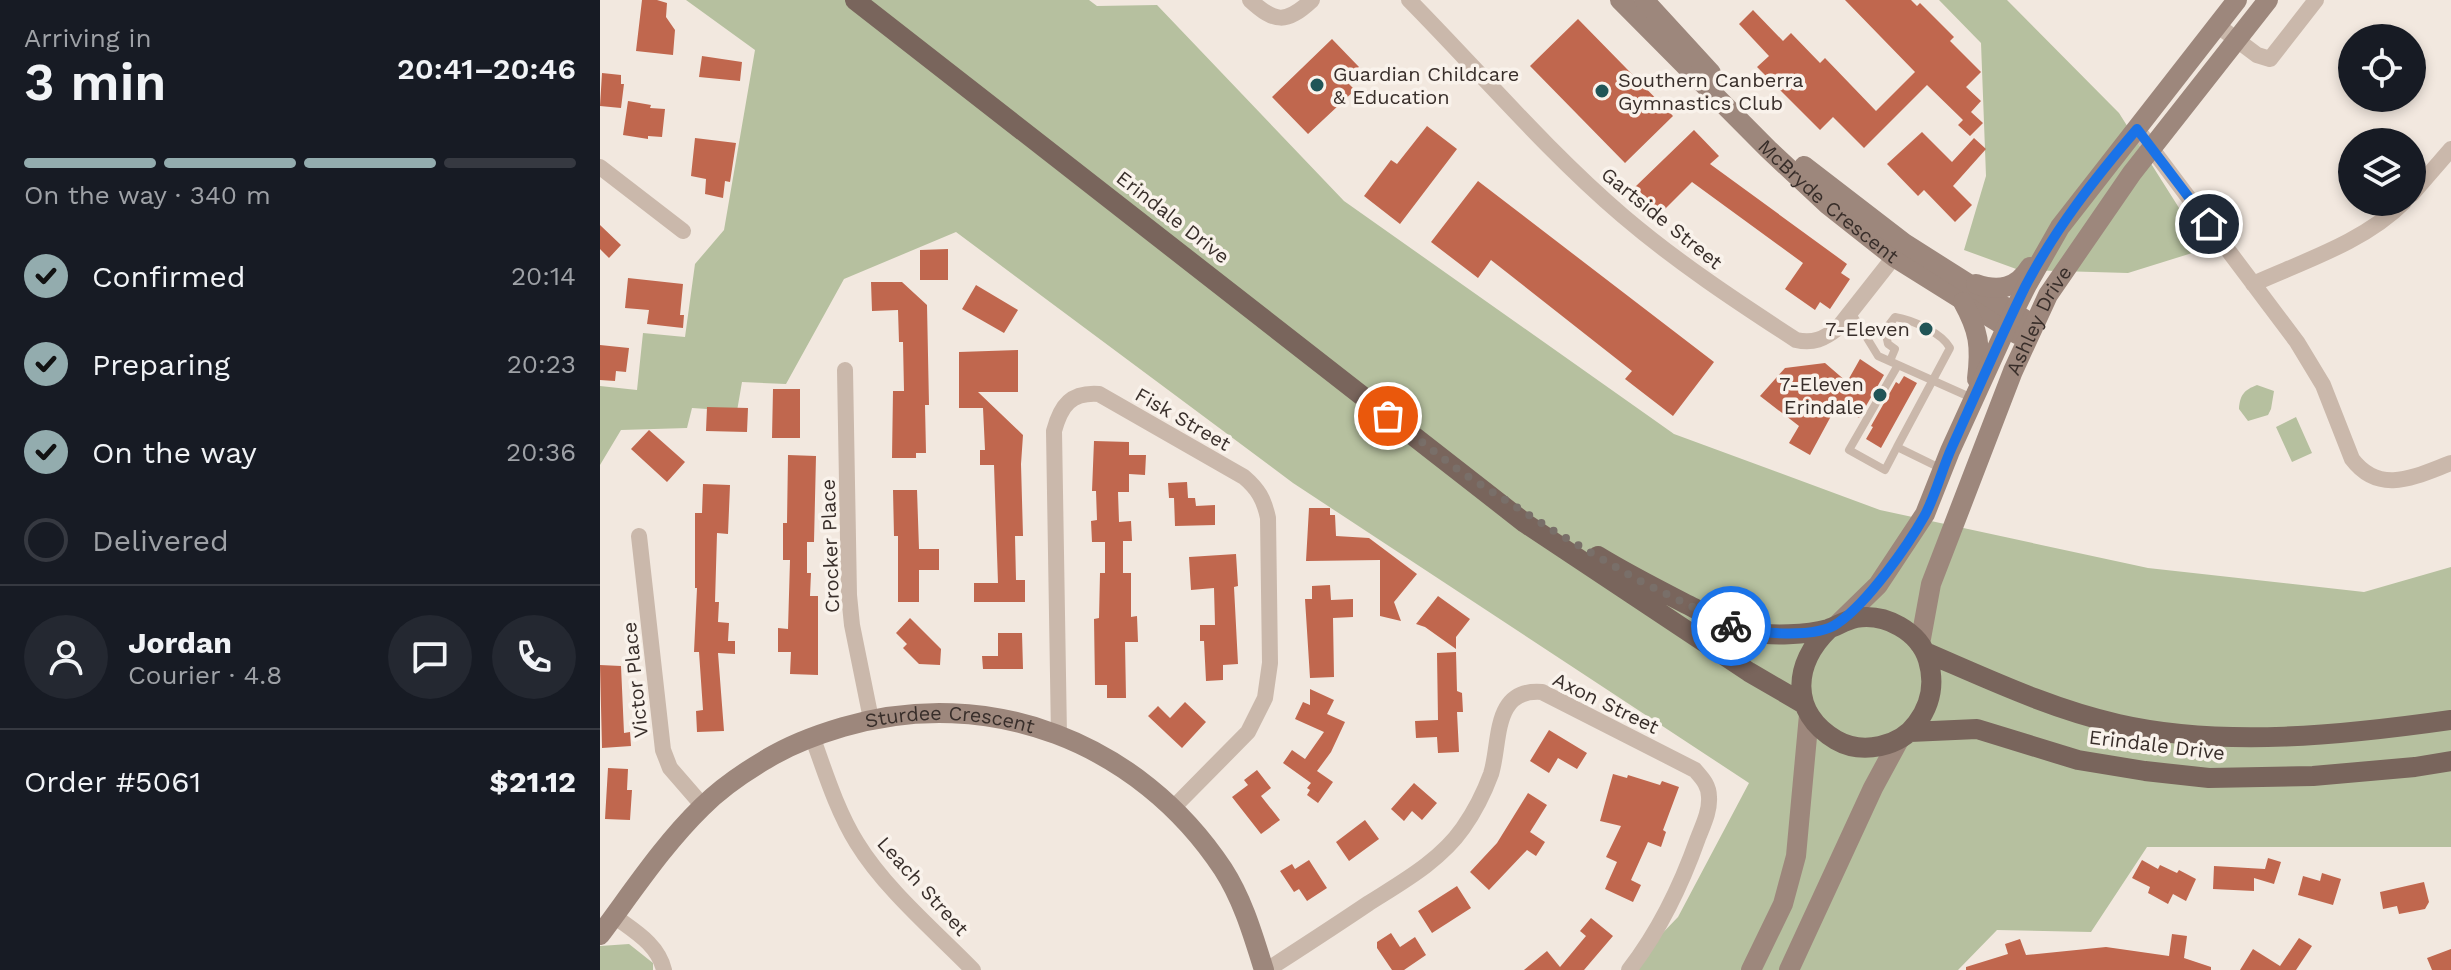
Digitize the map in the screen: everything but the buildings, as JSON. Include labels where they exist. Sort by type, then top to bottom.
[{"type":"main road","name":"Erindale Drive","points":[[855,0],[1538,531],[1807,710]]},
{"type":"main road","name":"Erindale Drive","points":[[1461,472],[1638,580],[1724,623],[1749,632],[1778,634],[1834,626]]},
{"type":"main road","points":[[1856,618],[1883,620],[1908,631],[1923,648],[1932,678],[1931,696],[1924,713],[1904,736],[1880,747],[1858,747],[1838,741],[1820,729],[1807,710],[1801,675],[1806,657],[1815,641],[1834,626],[1856,618]]},
{"type":"main road","name":"Erindale Drive","points":[[1923,648],[2047,703],[2153,731],[2209,736],[2283,736],[2383,729],[2451,720]]},
{"type":"main road","name":"Erindale Drive","points":[[1904,736],[1977,729],[2078,760],[2209,778],[2313,776],[2451,761]]},
{"type":"street","points":[[1250,0],[1265,15],[1276,18],[1299,12],[1312,0]]},
{"type":"street","name":"Gartside Street","points":[[1409,0],[1577,174],[1625,217],[1720,291],[1796,340],[1806,342],[1828,336],[1851,312],[1899,250]]},
{"type":"street","name":"McBryde Crescent","points":[[1620,0],[1735,106]]},
{"type":"street","name":"McBryde Crescent","points":[[1644,0],[1735,106],[1783,155],[1858,210],[1899,250],[2031,333]]},
{"type":"street","name":"Ashley Drive","points":[[1834,626],[1878,585],[1925,514],[2010,320],[2066,219],[2237,0]]},
{"type":"street","name":"Ashley Drive","points":[[1923,648],[1931,584],[2013,371],[2048,295],[2151,148],[2268,0]]},
{"type":"street","points":[[2217,25],[2257,55],[2270,59],[2316,0]]},
{"type":"street","points":[[2137,129],[2297,342],[2323,385],[2352,459],[2358,466],[2372,477],[2390,481],[2410,478],[2451,463]]},
{"type":"street","points":[[2426,178],[2451,149]]},
{"type":"street","points":[[600,167],[683,231]]},
{"type":"street","points":[[2253,284],[2350,240],[2388,216]]},
{"type":"street","points":[[1975,397],[1980,341],[1961,289],[2005,289],[2024,276],[2035,259],[2050,246]]},
{"type":"street","name":"Crocker Place","points":[[845,370],[849,595],[871,719]]},
{"type":"street","name":"Fisk Street","points":[[1059,736],[1054,431],[1058,414],[1069,401],[1084,393],[1099,394],[1244,477],[1256,487],[1268,518],[1270,663],[1265,698],[1248,732],[1172,809]]},
{"type":"street","points":[[1943,469],[1976,468]]},
{"type":"street","name":"Victor Place","points":[[639,536],[663,750],[670,768],[703,806]]},
{"type":"street","name":"Axon Street","points":[[1265,970],[1416,873],[1452,842],[1479,802],[1485,787],[1495,757],[1499,721],[1507,706],[1521,694],[1532,691],[1542,692],[1695,770],[1707,784],[1708,811],[1682,883],[1659,928],[1629,970]]},
{"type":"street","points":[[1751,970],[1783,904],[1796,856],[1807,710]]},
{"type":"street","name":"Sturdee Crescent","points":[[600,935],[665,847],[703,806],[750,769],[812,736],[871,719],[920,712],[957,712],[1004,718],[1059,736],[1125,769],[1197,834],[1224,871],[1246,913],[1265,970]]},
{"type":"street","name":"Leach Street","points":[[812,736],[857,843],[879,874],[973,970]]},
{"type":"street","points":[[1789,970],[1873,788],[1904,736]]},
{"type":"street","points":[[614,916],[650,943],[661,956],[664,970]]},
{"type":"lane","points":[[1851,312],[1878,356],[1975,397]]},
{"type":"lane","points":[[1895,317],[1905,318],[1945,340],[1950,348],[1885,470],[1849,450],[1894,363],[1895,349],[1885,338],[1885,330],[1895,317]]},
{"type":"lane","points":[[1897,447],[1943,469]]},
{"type":"green space","points":[[686,0],[1089,0],[1097,6],[1157,5],[1344,201],[1674,434],[1880,510],[2148,568],[2364,592],[2451,567],[2451,847],[2147,847],[2091,932],[1997,930],[1958,970],[1627,970],[1678,917],[1749,783],[1293,483],[956,232],[844,279],[786,384],[742,382],[737,411],[692,408],[687,428],[621,430],[600,465],[600,386],[637,390],[643,333],[685,337],[695,264],[724,230],[755,50]]},
{"type":"green space","points":[[1939,0],[2007,0],[2119,113],[2205,249],[2128,273],[2019,270],[1964,250],[1986,176],[1981,43]]},
{"type":"green space","points":[[2257,385],[2274,391],[2271,409],[2268,415],[2248,421],[2239,409],[2240,400],[2246,391]]},
{"type":"green space","points":[[2296,417],[2312,453],[2292,462],[2276,427]]},
{"type":"green space","points":[[629,944],[653,963],[653,970],[600,970],[600,946]]},
{"type":"way so far","points":[[1388,416],[1461,472],[1554,531],[1638,580],[1731,626]]},
{"type":"place","name":"Guardian Childcare & Education","points":[[1317,85]]},
{"type":"place","name":"Southern Canberra Gymnastics Club","points":[[1602,91]]},
{"type":"place","name":"7-Eleven","points":[[1926,329]]},
{"type":"place","name":"7-Eleven Erindale","points":[[1880,395]]},
{"type":"route","points":[[1731,626],[1749,632],[1778,634],[1829,629],[1878,585],[1925,514],[1950,451],[2027,285],[2060,227],[2137,129],[2209,224]]}]
